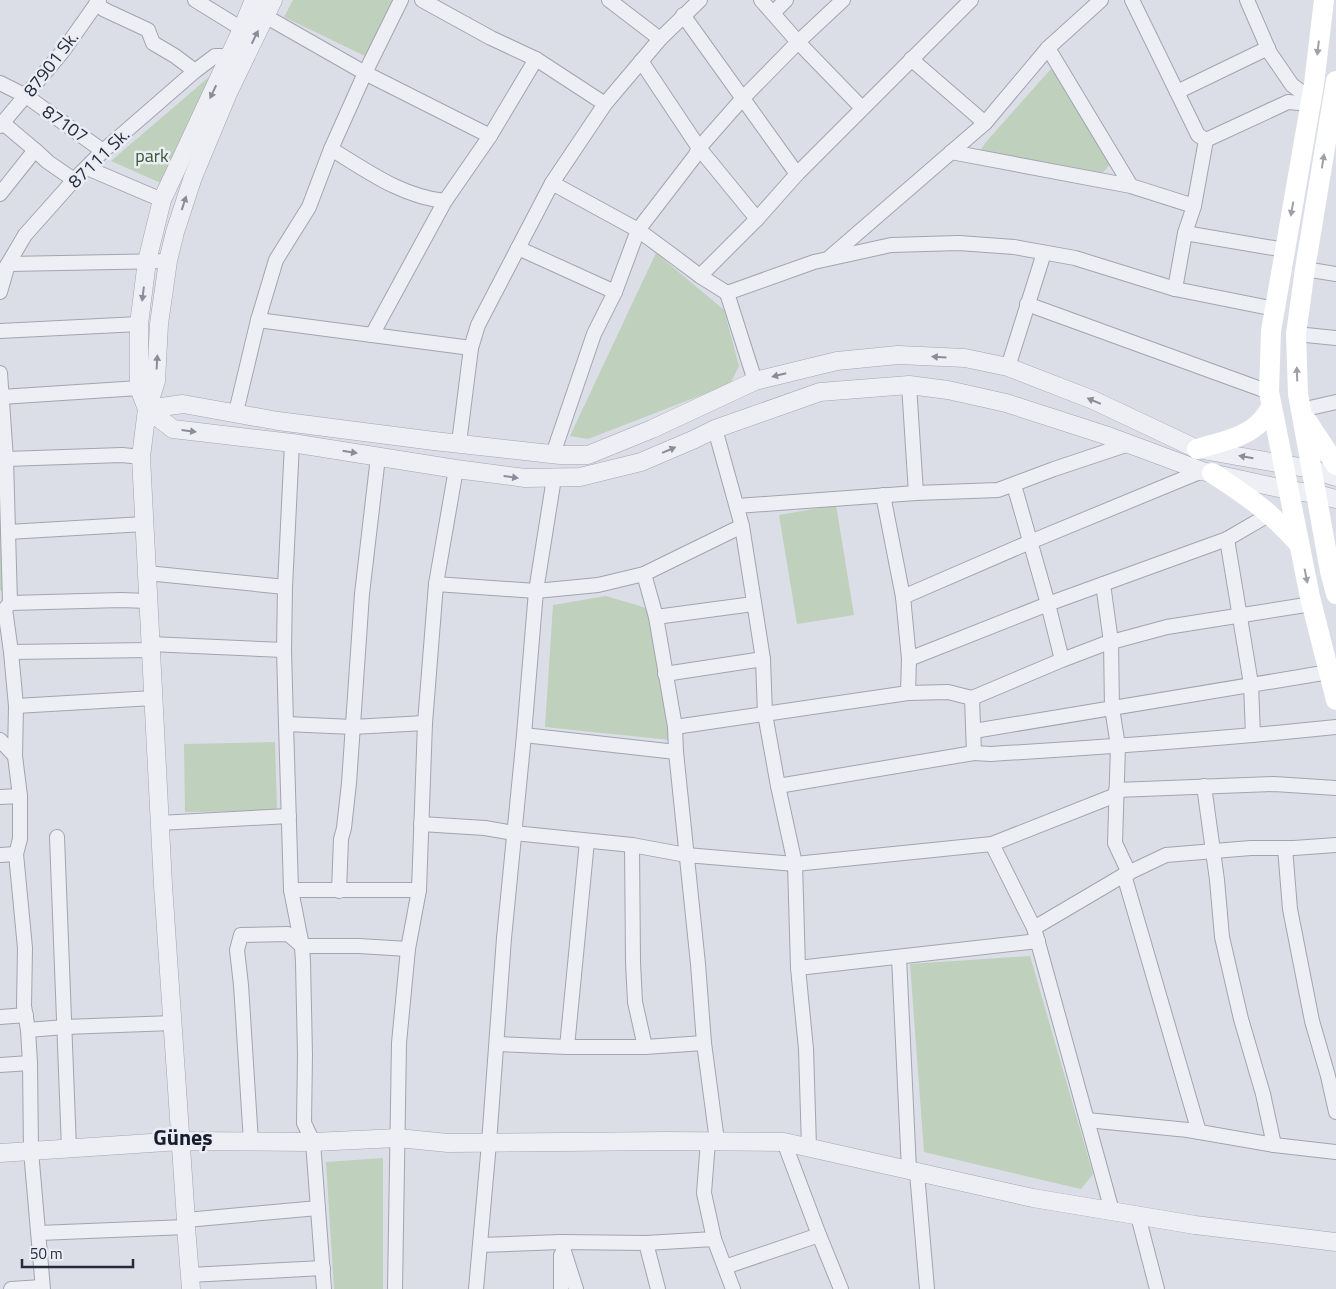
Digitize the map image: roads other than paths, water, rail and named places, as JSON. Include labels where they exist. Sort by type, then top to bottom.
[{"type":"main road","points":[[1324,0],[1314,84],[1271,331],[1270,399],[1312,604],[1336,700]]},
{"type":"main road","points":[[1336,81],[1296,334],[1298,394],[1311,469],[1327,497],[1330,529],[1330,572],[1336,594]]},
{"type":"main road","points":[[1197,449],[1228,440],[1244,433],[1262,421],[1270,399]]},
{"type":"main road","points":[[1301,410],[1336,465]]},
{"type":"main road","points":[[1207,472],[1253,500],[1270,514],[1300,545]]},
{"type":"street","points":[[195,0],[242,29]]},
{"type":"street","points":[[254,0],[162,200],[147,262],[139,324],[139,388],[147,410],[173,428],[292,443],[524,478],[580,477],[641,462],[715,429],[820,392],[909,385],[948,390],[1006,403],[1105,435],[1207,472],[1327,497]]},
{"type":"street","points":[[236,412],[258,320],[276,260],[309,207],[330,149],[401,0]]},
{"type":"street","points":[[422,0],[491,38],[536,59],[605,104]]},
{"type":"street","points":[[609,0],[660,38]]},
{"type":"street","points":[[459,443],[471,348],[478,325],[552,183],[605,104],[660,38],[700,0]]},
{"type":"street","points":[[762,0],[798,42],[862,108]]},
{"type":"street","points":[[773,13],[786,0]]},
{"type":"street","points":[[553,454],[594,334],[615,292],[638,230],[695,156],[699,148],[798,42],[843,0]]},
{"type":"street","points":[[700,276],[862,108],[972,0]]},
{"type":"street","points":[[828,259],[984,123],[1048,48],[1100,0]]},
{"type":"street","points":[[1132,0],[1198,134],[1206,140]]},
{"type":"street","points":[[1247,0],[1270,53],[1292,85],[1310,102]]},
{"type":"street","points":[[98,2],[105,10],[148,30],[153,43],[195,71]]},
{"type":"street","name":"87901 Sk.","points":[[1,124],[62,51],[98,2]]},
{"type":"street","points":[[323,1268],[191,1282],[160,823],[144,524],[142,457],[147,410],[156,381],[158,324],[168,261],[175,232],[193,177],[228,93],[269,8],[365,73],[490,136]]},
{"type":"street","points":[[683,16],[797,174]]},
{"type":"street","points":[[1048,48],[1132,186]]},
{"type":"street","points":[[1177,92],[1268,48]]},
{"type":"street","name":"87111 Sk.","points":[[0,292],[4,270],[25,235],[74,180],[103,151],[195,71],[215,56],[229,56]]},
{"type":"street","points":[[372,334],[445,201],[490,136],[536,59]]},
{"type":"street","points":[[911,59],[984,123]]},
{"type":"street","points":[[641,61],[699,148],[757,219]]},
{"type":"street","name":"87107","points":[[0,83],[26,96],[103,151]]},
{"type":"street","points":[[1206,140],[1288,102],[1310,102]]},
{"type":"street","points":[[1,124],[48,162],[74,180]]},
{"type":"street","points":[[1175,289],[1185,233],[1194,206],[1206,140]]},
{"type":"street","points":[[330,149],[386,183],[431,200],[445,201]]},
{"type":"street","points":[[0,194],[35,150]]},
{"type":"street","points":[[951,152],[1132,186],[1194,206]]},
{"type":"street","name":"87107","points":[[87,168],[162,200]]},
{"type":"street","points":[[552,183],[638,230],[700,276],[727,293],[755,381]]},
{"type":"street","points":[[1185,233],[1285,250]]},
{"type":"street","points":[[727,293],[814,262],[891,245],[959,243],[1014,247],[1075,258],[1175,289],[1275,310]]},
{"type":"street","points":[[518,248],[615,292]]},
{"type":"street","points":[[1008,367],[1044,252]]},
{"type":"street","points":[[4,270],[168,261]]},
{"type":"street","points":[[1305,269],[1336,274]]},
{"type":"street","points":[[1027,304],[1270,399]]},
{"type":"street","points":[[258,320],[471,348]]},
{"type":"street","points":[[0,331],[139,324]]},
{"type":"street","points":[[1296,334],[1336,338]]},
{"type":"street","points":[[147,410],[183,404],[278,421],[553,454],[588,455],[652,429],[755,381],[837,361],[898,355],[965,358],[1008,367],[1093,400],[1197,449],[1311,469],[1336,477]]},
{"type":"street","points":[[0,373],[2,428],[6,459],[8,532],[5,606],[16,706],[15,756],[20,796],[20,839],[16,854],[25,948],[24,1006],[30,1063],[31,1151],[43,1288],[11,1289]]},
{"type":"street","points":[[909,385],[916,493]]},
{"type":"street","points":[[2,397],[139,388]]},
{"type":"street","points":[[1301,410],[1336,402]]},
{"type":"street","points":[[715,429],[742,526],[763,659],[765,714],[795,864],[798,968],[806,1049],[809,1147]]},
{"type":"street","points":[[292,443],[284,650],[291,890],[302,946],[305,1055],[304,1123],[313,1142],[324,1289]]},
{"type":"street","points":[[737,506],[883,495],[998,490],[1129,444]]},
{"type":"street","points":[[6,459],[122,455],[142,457]]},
{"type":"street","points":[[339,891],[341,839],[344,828],[353,728],[362,594],[378,457]]},
{"type":"street","points":[[395,1289],[399,1043],[408,949],[419,890],[425,723],[436,584],[456,469]]},
{"type":"street","points":[[904,597],[1030,542],[1207,472]]},
{"type":"street","points":[[476,1289],[504,938],[536,591],[554,478]]},
{"type":"street","points":[[1014,485],[1062,660]]},
{"type":"street","points":[[883,495],[904,597],[910,659],[908,693]]},
{"type":"street","points":[[910,659],[1048,604],[1227,539],[1270,514]]},
{"type":"street","points":[[8,532],[144,524]]},
{"type":"street","points":[[436,584],[536,591],[598,585],[644,574],[742,526]]},
{"type":"street","points":[[1227,539],[1251,684],[1253,736]]},
{"type":"street","points":[[147,573],[285,587]]},
{"type":"street","points":[[644,574],[656,616],[675,727],[686,856],[698,964],[712,1141],[704,1193],[714,1239],[733,1289]]},
{"type":"street","points":[[1103,584],[1111,642],[1112,708],[1118,746],[1115,842],[1126,874],[1199,1132]]},
{"type":"street","points":[[5,606],[120,600],[148,601]]},
{"type":"street","points":[[656,616],[753,604]]},
{"type":"street","points":[[675,727],[908,693],[948,692],[972,698],[1062,660],[1111,642],[1167,627],[1312,604]]},
{"type":"street","points":[[11,652],[150,647],[284,650]]},
{"type":"street","points":[[665,674],[763,659]]},
{"type":"street","points":[[974,731],[1329,672]]},
{"type":"street","points":[[16,706],[153,698]]},
{"type":"street","points":[[972,698],[974,753]]},
{"type":"street","points":[[286,724],[353,728],[425,723]]},
{"type":"street","points":[[778,786],[974,753],[991,754],[1118,746],[1253,736],[1336,727]]},
{"type":"street","points":[[524,735],[676,752]]},
{"type":"street","points":[[0,740],[15,756]]},
{"type":"street","points":[[421,824],[485,828],[514,833],[632,845],[686,856],[795,864],[992,844],[1116,793],[1204,786],[1274,784],[1336,788]]},
{"type":"street","points":[[1204,786],[1214,851],[1222,937],[1241,1019],[1263,1094],[1274,1145]]},
{"type":"street","points":[[0,797],[20,796]]},
{"type":"street","points":[[160,823],[290,816]]},
{"type":"street","points":[[57,837],[69,1149]]},
{"type":"street","points":[[567,1047],[587,841]]},
{"type":"street","points":[[992,844],[1034,928],[1112,1211]]},
{"type":"street","points":[[632,845],[633,972],[635,1002],[645,1048]]},
{"type":"street","points":[[1034,928],[1126,874],[1166,855],[1250,848],[1336,845]]},
{"type":"street","points":[[1285,848],[1290,909],[1312,1021],[1336,1112]]},
{"type":"street","points":[[0,855],[16,854]]},
{"type":"street","points":[[291,890],[419,890]]},
{"type":"street","points":[[251,1142],[237,950],[241,935],[288,934],[302,946],[359,946],[408,949]]},
{"type":"street","points":[[798,968],[1038,941]]},
{"type":"street","points":[[899,957],[913,1171],[927,1289]]},
{"type":"street","points":[[0,1017],[26,1016]]},
{"type":"street","points":[[28,1030],[173,1023]]},
{"type":"street","points":[[497,1044],[645,1048],[704,1043]]},
{"type":"street","points":[[0,1065],[30,1063]]},
{"type":"street","points":[[1087,1120],[1199,1132],[1274,1145],[1336,1152]]},
{"type":"street","points":[[0,1153],[181,1142],[313,1142],[398,1138],[448,1143],[784,1142],[1033,1198],[1195,1225],[1336,1242]]},
{"type":"street","points":[[784,1142],[841,1289]]},
{"type":"street","points":[[39,1233],[186,1224],[318,1208]]},
{"type":"street","points":[[1138,1216],[1157,1289]]},
{"type":"street","points":[[726,1267],[819,1235]]},
{"type":"street","points":[[480,1245],[561,1242],[646,1243],[714,1239]]},
{"type":"street","points":[[561,1242],[561,1289]]},
{"type":"street","points":[[561,1242],[576,1289]]},
{"type":"street","points":[[646,1243],[658,1289]]},
{"type":"district","name":"Güneş","points":[[183,1137]]},
{"type":"park label","name":"park","points":[[152,156]]}]
